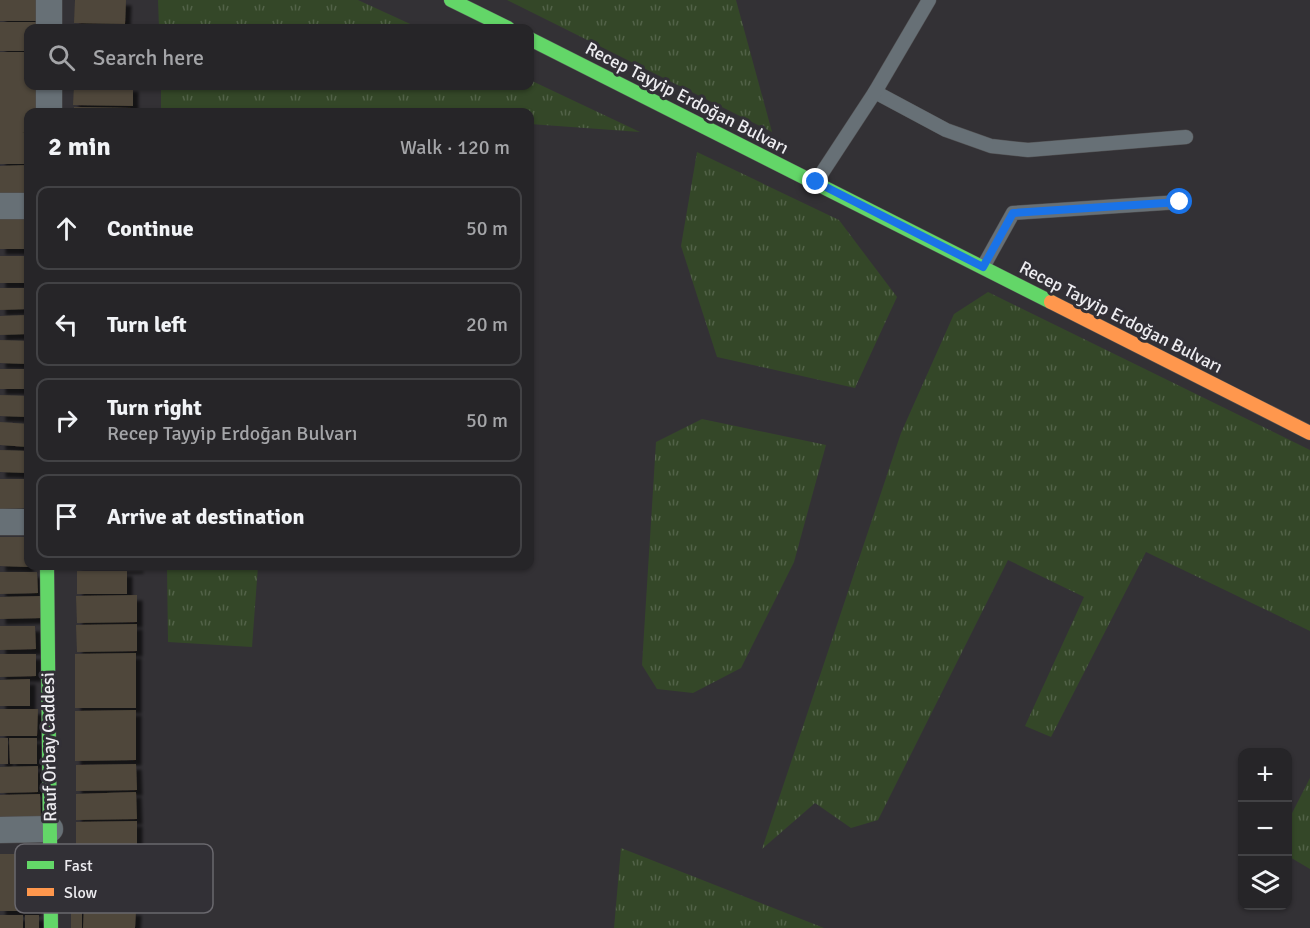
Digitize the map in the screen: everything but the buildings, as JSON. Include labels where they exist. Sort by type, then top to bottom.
[{"type":"street","points":[[49,0],[49,24]]},
{"type":"street","points":[[451,0],[500,24]]},
{"type":"street","name":"Recep Tayyip Erdoğan Bulvarı","points":[[534,41],[816,182],[954,258],[983,267],[1310,433]]},
{"type":"street","points":[[49,90],[49,108]]},
{"type":"street","points":[[0,206],[24,206]]},
{"type":"street","points":[[0,522],[24,522]]},
{"type":"street","name":"Rauf Orbay Caddesi","points":[[47,570],[50,844]]},
{"type":"street","points":[[0,830],[50,829]]},
{"type":"street","name":"Rauf Orbay Caddesi","points":[[51,913],[51,928]]},
{"type":"lane","points":[[816,182],[875,92],[928,0]]},
{"type":"lane","points":[[875,92],[946,130],[991,146],[1028,150],[1186,137]]},
{"type":"lane","points":[[983,267],[1013,213],[1180,202]]},
{"type":"green space","points":[[158,0],[358,0],[410,24],[159,24]]},
{"type":"green space","points":[[507,0],[736,0],[772,132]]},
{"type":"green space","points":[[534,82],[640,132],[534,124],[534,108],[161,108],[161,90],[534,90]]},
{"type":"green space","points":[[697,152],[839,220],[897,297],[855,388],[717,357],[681,246]]},
{"type":"green space","points":[[988,292],[1310,450],[1310,631],[1146,552],[1051,737],[1025,726],[1084,597],[1008,560],[878,820],[851,828],[815,803],[762,849],[901,433],[954,314]]},
{"type":"green space","points":[[702,419],[826,445],[794,562],[741,668],[693,693],[657,689],[642,665],[656,442]]},
{"type":"green space","points":[[167,570],[258,570],[252,647],[168,642]]},
{"type":"green space","points":[[1310,778],[1310,869],[1292,858],[1292,813]]},
{"type":"green space","points":[[621,848],[824,928],[614,928]]},
{"type":"traffic: fast","points":[[451,0],[500,24]]},
{"type":"traffic: fast","points":[[534,41],[1051,302]]},
{"type":"traffic: fast","points":[[47,570],[50,844]]},
{"type":"traffic: fast","points":[[51,913],[51,928]]},
{"type":"traffic: slow","points":[[1051,302],[1310,433]]},
{"type":"route","points":[[816,182],[983,267],[1013,213],[1180,202]]}]
